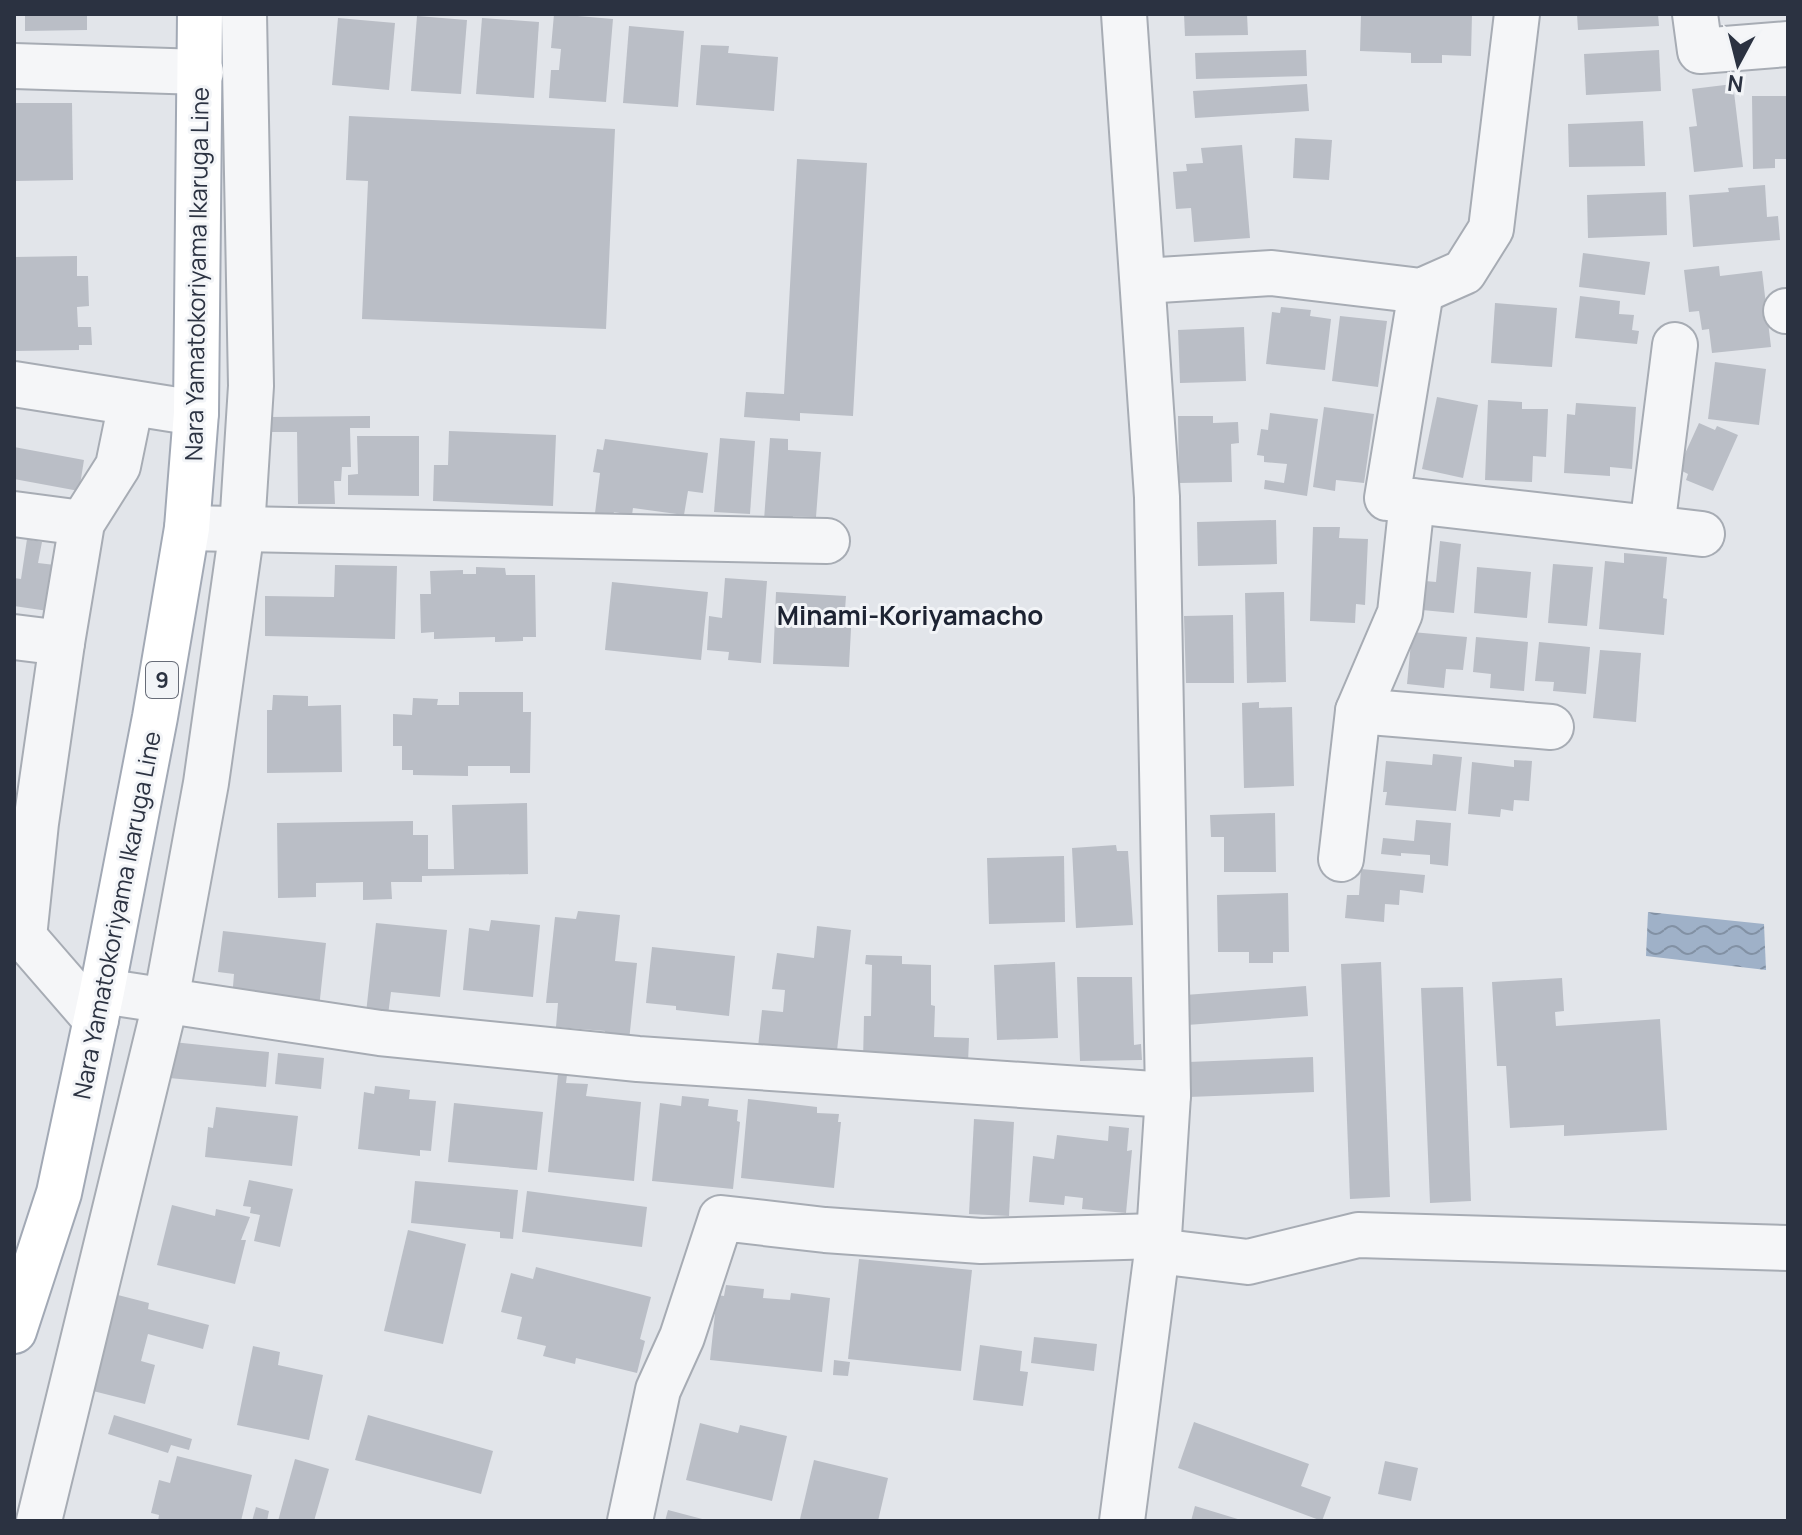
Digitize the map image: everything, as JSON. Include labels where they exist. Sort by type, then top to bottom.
[{"type":"main road","name":"Nara Yamatokoriyama Ikaruga Line","points":[[14,1331],[59,1193],[155,717],[187,528],[196,413],[200,14]]},
{"type":"street","points":[[39,1521],[166,1000],[206,783],[242,529],[251,386],[244,14]]},
{"type":"street","points":[[1122,1521],[1158,1244],[1168,1095],[1157,497],[1124,14]]},
{"type":"street","points":[[1143,281],[1272,273],[1421,291],[1464,272],[1491,229],[1517,14]]},
{"type":"street","points":[[1695,14],[1700,51],[1788,44]]},
{"type":"street","points":[[14,66],[201,72]]},
{"type":"street","points":[[1421,291],[1387,498],[1702,534]]},
{"type":"street","points":[[1652,528],[1675,345]]},
{"type":"street","points":[[14,384],[196,413]]},
{"type":"street","points":[[131,403],[118,466],[82,523],[36,823],[24,937],[99,1005],[166,1000],[380,1033],[638,1059],[1168,1095]]},
{"type":"street","points":[[1341,859],[1358,711],[1400,613],[1412,501]]},
{"type":"street","points":[[14,514],[82,523]]},
{"type":"street","points":[[187,528],[827,541]]},
{"type":"street","points":[[14,637],[62,643]]},
{"type":"street","points":[[1358,711],[1551,727]]},
{"type":"street","points":[[630,1521],[658,1390],[682,1337],[721,1218],[825,1230],[981,1241],[1158,1244],[1248,1262],[1358,1235],[1788,1248]]},
{"type":"water","points":[[1648,912],[1764,924],[1766,970],[1646,956]]},
{"type":"building","points":[[25,14],[87,14],[87,30],[25,31]]},
{"type":"building","points":[[554,14],[613,19],[606,102],[549,98],[551,70],[559,70],[561,49],[551,48]]},
{"type":"building","points":[[1184,14],[1247,14],[1248,35],[1185,36]]},
{"type":"building","points":[[1361,14],[1472,14],[1471,56],[1442,55],[1442,63],[1411,63],[1411,53],[1360,51]]},
{"type":"building","points":[[1577,14],[1658,14],[1659,26],[1578,30]]},
{"type":"building","points":[[417,16],[467,20],[461,94],[411,91]]},
{"type":"building","points":[[338,18],[395,23],[389,90],[332,85]]},
{"type":"building","points":[[482,18],[539,22],[534,98],[476,94]]},
{"type":"building","points":[[629,26],[684,31],[678,107],[623,103]]},
{"type":"building","points":[[701,45],[729,46],[728,53],[778,57],[774,111],[696,105]]},
{"type":"building","points":[[1306,50],[1307,76],[1196,79],[1195,53]]},
{"type":"building","points":[[1659,50],[1661,91],[1586,95],[1584,54]]},
{"type":"building","points":[[1307,84],[1309,111],[1195,118],[1193,91]]},
{"type":"building","points":[[1733,84],[1743,167],[1694,172],[1689,127],[1697,126],[1692,89]]},
{"type":"building","points":[[1752,96],[1788,96],[1788,159],[1775,159],[1775,168],[1753,169]]},
{"type":"building","points":[[14,103],[72,103],[73,180],[14,181]]},
{"type":"building","points":[[349,116],[615,129],[606,329],[362,319],[368,181],[346,180]]},
{"type":"building","points":[[1643,121],[1645,166],[1569,167],[1568,124]]},
{"type":"building","points":[[1295,138],[1332,140],[1329,180],[1293,178]]},
{"type":"building","points":[[1242,145],[1250,238],[1194,242],[1191,208],[1176,209],[1173,172],[1187,171],[1186,164],[1203,163],[1201,148]]},
{"type":"building","points":[[797,159],[867,163],[853,416],[800,413],[800,421],[744,417],[746,392],[784,394]]},
{"type":"building","points":[[1765,185],[1767,217],[1778,216],[1780,240],[1693,247],[1689,195]]},
{"type":"building","points":[[1666,192],[1667,235],[1588,238],[1587,195]]},
{"type":"building","points":[[1583,253],[1650,262],[1645,295],[1579,287]]},
{"type":"building","points":[[77,256],[77,276],[88,276],[89,306],[77,307],[78,327],[91,327],[92,345],[79,345],[79,350],[14,351],[14,257]]},
{"type":"building","points":[[1719,266],[1720,276],[1762,271],[1771,347],[1712,353],[1709,329],[1702,330],[1699,311],[1689,312],[1684,270]]},
{"type":"building","points":[[1580,296],[1620,301],[1619,314],[1634,315],[1632,330],[1639,331],[1637,344],[1575,338]]},
{"type":"building","points":[[1495,303],[1557,308],[1552,367],[1491,363]]},
{"type":"building","points":[[1281,307],[1311,310],[1310,316],[1331,319],[1325,370],[1266,364],[1272,312],[1280,313]]},
{"type":"building","points":[[1340,316],[1387,321],[1378,387],[1332,381]]},
{"type":"building","points":[[1244,327],[1246,381],[1180,383],[1178,330]]},
{"type":"building","points":[[1715,362],[1766,369],[1759,425],[1708,419]]},
{"type":"building","points":[[1437,397],[1478,405],[1463,478],[1422,469]]},
{"type":"building","points":[[1488,400],[1522,402],[1522,409],[1548,409],[1546,457],[1533,456],[1532,482],[1485,480]]},
{"type":"building","points":[[1576,403],[1636,407],[1632,469],[1610,467],[1610,476],[1564,473],[1567,414],[1575,415]]},
{"type":"building","points":[[1324,407],[1374,414],[1364,483],[1336,480],[1335,491],[1313,487]]},
{"type":"building","points":[[1270,413],[1318,419],[1307,496],[1264,489],[1265,480],[1284,483],[1287,464],[1264,462],[1264,456],[1257,455],[1261,429],[1268,430]]},
{"type":"building","points":[[370,416],[370,428],[350,428],[351,467],[342,467],[341,481],[334,481],[335,504],[298,504],[297,432],[271,432],[270,417]]},
{"type":"building","points":[[1178,416],[1213,416],[1213,423],[1238,422],[1239,443],[1231,444],[1232,482],[1179,483]]},
{"type":"building","points":[[1699,423],[1715,430],[1717,426],[1738,435],[1713,491],[1686,480],[1688,474],[1678,469]]},
{"type":"building","points":[[449,431],[556,435],[553,506],[433,501],[434,465],[448,465]]},
{"type":"building","points":[[357,436],[419,436],[419,496],[348,495],[348,475],[358,474]]},
{"type":"building","points":[[720,438],[755,441],[750,514],[714,512]]},
{"type":"building","points":[[770,438],[788,439],[788,450],[821,452],[816,517],[793,516],[792,523],[764,520]]},
{"type":"building","points":[[605,439],[708,453],[703,493],[688,491],[684,515],[633,508],[632,515],[595,513],[600,473],[593,472],[597,449],[603,450]]},
{"type":"building","points":[[14,447],[84,460],[79,491],[14,479]]},
{"type":"building","points":[[1276,520],[1277,564],[1198,566],[1197,522]]},
{"type":"building","points":[[1313,527],[1340,527],[1339,538],[1368,539],[1365,605],[1356,604],[1355,623],[1310,621]]},
{"type":"building","points":[[27,539],[42,542],[38,563],[55,565],[48,611],[14,606],[14,578],[21,579]]},
{"type":"building","points":[[1440,541],[1461,544],[1454,613],[1422,610],[1425,581],[1436,582]]},
{"type":"building","points":[[1624,553],[1667,557],[1663,598],[1667,599],[1664,635],[1599,629],[1605,561],[1624,563]]},
{"type":"building","points":[[1553,564],[1593,567],[1587,626],[1548,623]]},
{"type":"building","points":[[335,565],[397,566],[395,639],[265,636],[265,596],[334,597]]},
{"type":"building","points":[[476,567],[505,568],[506,575],[535,575],[536,637],[495,642],[495,637],[434,639],[434,632],[421,633],[420,594],[431,594],[430,571],[463,570],[463,574],[476,574]]},
{"type":"building","points":[[1477,567],[1531,572],[1527,618],[1474,613]]},
{"type":"building","points":[[725,578],[767,581],[761,663],[728,660],[729,652],[707,650],[709,616],[722,618]]},
{"type":"building","points":[[612,582],[708,592],[701,660],[605,650]]},
{"type":"building","points":[[776,592],[846,596],[845,610],[852,610],[849,667],[773,664]]},
{"type":"building","points":[[1284,592],[1286,682],[1247,683],[1245,593]]},
{"type":"building","points":[[1233,615],[1234,683],[1186,683],[1184,616]]},
{"type":"building","points":[[1412,632],[1467,637],[1463,670],[1446,669],[1444,688],[1407,684]]},
{"type":"building","points":[[1476,637],[1528,642],[1524,691],[1490,688],[1491,674],[1473,672]]},
{"type":"building","points":[[1539,642],[1590,647],[1586,694],[1553,691],[1554,682],[1535,681]]},
{"type":"building","points":[[1600,650],[1641,653],[1636,722],[1593,718]]},
{"type":"building","points":[[459,692],[523,692],[523,712],[531,712],[530,773],[510,773],[510,766],[468,766],[468,776],[413,775],[413,770],[402,770],[402,746],[393,746],[393,714],[412,715],[413,698],[438,699],[437,705],[459,705]]},
{"type":"building","points":[[273,695],[308,696],[308,706],[341,705],[342,772],[267,773],[267,710],[272,710]]},
{"type":"building","points":[[1259,702],[1259,708],[1292,707],[1294,786],[1244,788],[1242,703]]},
{"type":"building","points":[[1433,754],[1462,757],[1456,811],[1385,805],[1386,761],[1432,765]]},
{"type":"building","points":[[1514,760],[1532,761],[1529,801],[1514,800],[1513,811],[1501,809],[1500,817],[1468,814],[1472,762],[1514,767]]},
{"type":"building","points":[[527,803],[528,874],[422,876],[422,882],[391,882],[392,899],[363,900],[363,882],[316,883],[316,897],[278,898],[277,823],[413,821],[413,835],[428,835],[428,869],[454,869],[452,805]]},
{"type":"building","points":[[1275,813],[1276,872],[1224,872],[1224,837],[1211,837],[1210,815]]},
{"type":"building","points":[[1416,820],[1451,823],[1448,866],[1430,864],[1430,855],[1381,854],[1383,838],[1414,841]]},
{"type":"building","points":[[1116,845],[1117,851],[1128,851],[1133,925],[1076,928],[1072,848]]},
{"type":"building","points":[[1064,856],[1065,922],[989,924],[987,858]]},
{"type":"building","points":[[1361,869],[1425,875],[1423,893],[1400,890],[1399,905],[1385,904],[1384,922],[1345,918],[1347,895],[1359,895]]},
{"type":"building","points":[[1288,893],[1289,952],[1273,952],[1273,963],[1249,963],[1249,952],[1218,952],[1217,895]]},
{"type":"building","points":[[578,911],[620,915],[615,961],[637,963],[629,1041],[605,1038],[605,1031],[556,1027],[558,1003],[546,1003],[555,917],[576,919]]},
{"type":"building","points":[[491,920],[540,925],[533,997],[463,990],[469,928],[489,931]]},
{"type":"building","points":[[376,923],[447,930],[440,997],[391,992],[388,1015],[366,1013]]},
{"type":"building","points":[[817,926],[851,930],[836,1059],[758,1047],[762,1010],[783,1012],[785,990],[772,989],[777,953],[814,958]]},
{"type":"building","points":[[223,931],[326,943],[319,1008],[232,999],[234,974],[218,972]]},
{"type":"building","points":[[652,947],[735,956],[729,1016],[646,1003]]},
{"type":"building","points":[[866,955],[902,956],[902,964],[931,965],[934,1037],[969,1038],[968,1063],[863,1061],[864,1016],[871,1016],[872,965],[865,964]]},
{"type":"building","points":[[1055,962],[1058,1038],[997,1040],[994,965]]},
{"type":"building","points":[[1381,962],[1390,1197],[1350,1199],[1341,964]]},
{"type":"building","points":[[1077,977],[1132,977],[1134,1045],[1141,1044],[1142,1060],[1080,1061]]},
{"type":"building","points":[[1562,978],[1564,1011],[1555,1012],[1556,1026],[1660,1019],[1667,1130],[1564,1136],[1564,1125],[1510,1128],[1506,1066],[1497,1066],[1492,982]]},
{"type":"building","points":[[1306,986],[1308,1016],[1187,1025],[1185,995]]},
{"type":"building","points":[[1463,987],[1471,1201],[1430,1203],[1421,988]]},
{"type":"building","points":[[173,1042],[269,1052],[266,1087],[169,1078]]},
{"type":"building","points":[[278,1053],[324,1058],[321,1089],[275,1084]]},
{"type":"building","points":[[1313,1057],[1314,1092],[1189,1097],[1188,1062]]},
{"type":"building","points":[[558,1074],[567,1075],[566,1083],[588,1084],[586,1096],[641,1102],[634,1181],[548,1172]]},
{"type":"building","points":[[375,1086],[410,1090],[409,1099],[436,1101],[431,1151],[420,1150],[420,1156],[358,1149],[364,1092],[374,1094]]},
{"type":"building","points":[[682,1096],[709,1099],[708,1106],[738,1110],[737,1121],[740,1122],[733,1189],[652,1181],[660,1103],[681,1106]]},
{"type":"building","points":[[748,1099],[817,1107],[817,1113],[839,1114],[838,1122],[841,1122],[834,1188],[741,1178]]},
{"type":"building","points":[[454,1103],[543,1112],[537,1170],[448,1162]]},
{"type":"building","points":[[216,1107],[298,1116],[292,1166],[205,1157],[208,1127],[213,1128]]},
{"type":"building","points":[[974,1119],[1014,1122],[1009,1216],[969,1214]]},
{"type":"building","points":[[1109,1126],[1129,1128],[1127,1151],[1132,1150],[1126,1213],[1082,1209],[1083,1198],[1065,1196],[1064,1205],[1029,1202],[1033,1156],[1054,1159],[1057,1135],[1108,1141]]},
{"type":"building","points":[[249,1180],[293,1189],[280,1247],[254,1241],[260,1215],[250,1213],[251,1207],[243,1206]]},
{"type":"building","points":[[415,1181],[518,1190],[513,1239],[500,1238],[500,1232],[411,1223]]},
{"type":"building","points":[[527,1191],[647,1207],[642,1247],[522,1232]]},
{"type":"building","points":[[172,1205],[215,1216],[216,1209],[250,1217],[241,1240],[246,1240],[235,1284],[157,1265]]},
{"type":"building","points":[[408,1230],[466,1244],[443,1344],[384,1331]]},
{"type":"building","points":[[859,1259],[972,1270],[961,1371],[848,1359]]},
{"type":"building","points":[[536,1267],[651,1297],[640,1339],[645,1341],[637,1373],[576,1358],[575,1364],[543,1356],[546,1346],[517,1339],[522,1317],[501,1312],[511,1273],[533,1279]]},
{"type":"building","points":[[726,1285],[764,1289],[763,1298],[790,1300],[791,1293],[830,1298],[822,1372],[710,1360],[717,1295],[724,1296]]},
{"type":"building","points":[[114,1294],[149,1303],[148,1309],[209,1325],[203,1349],[148,1334],[141,1361],[155,1365],[145,1404],[89,1390]]},
{"type":"building","points":[[1034,1337],[1097,1344],[1094,1371],[1031,1363]]},
{"type":"building","points":[[980,1345],[1022,1351],[1020,1371],[1028,1372],[1023,1406],[973,1400]]},
{"type":"building","points":[[253,1346],[280,1352],[278,1365],[323,1375],[309,1440],[237,1425]]},
{"type":"building","points":[[834,1360],[850,1362],[848,1376],[833,1375]]},
{"type":"building","points":[[114,1415],[192,1439],[189,1450],[171,1445],[168,1453],[108,1434]]},
{"type":"building","points":[[368,1415],[493,1451],[481,1494],[355,1460]]},
{"type":"building","points":[[1194,1422],[1309,1464],[1301,1486],[1331,1497],[1322,1521],[1178,1468]]},
{"type":"building","points":[[700,1423],[738,1433],[740,1425],[787,1436],[772,1501],[686,1480]]},
{"type":"building","points":[[177,1456],[252,1475],[241,1521],[158,1521],[159,1515],[151,1513],[159,1480],[170,1483]]},
{"type":"building","points":[[295,1459],[329,1469],[314,1521],[278,1521]]},
{"type":"building","points":[[814,1460],[888,1478],[878,1521],[800,1519]]},
{"type":"building","points":[[1385,1461],[1418,1468],[1411,1501],[1378,1494]]},
{"type":"building","points":[[1195,1506],[1241,1520],[1241,1521],[1191,1521]]},
{"type":"building","points":[[256,1507],[269,1511],[267,1521],[252,1521]]},
{"type":"building","points":[[668,1510],[706,1520],[665,1521]]},
{"type":"district","name":"Minami-Koriyamacho","points":[[910,615]]}]
